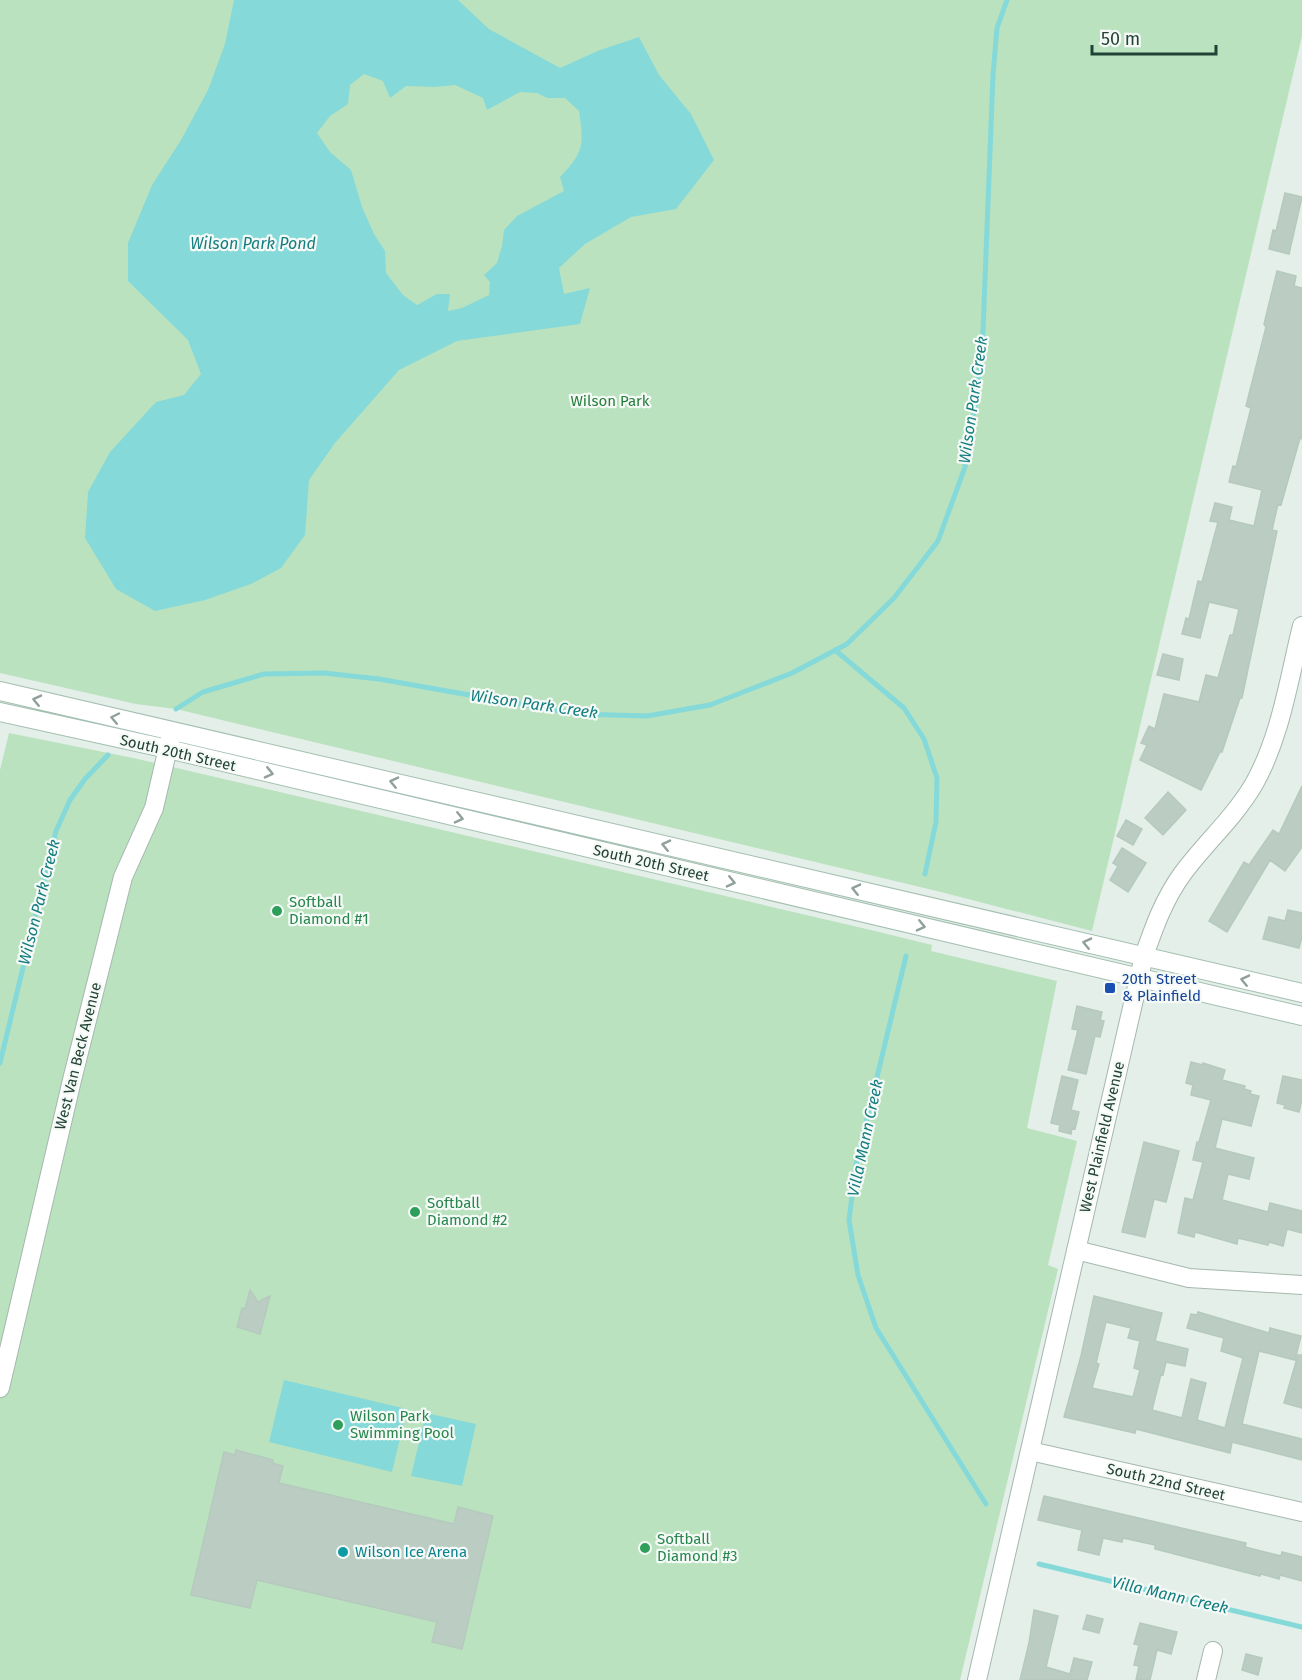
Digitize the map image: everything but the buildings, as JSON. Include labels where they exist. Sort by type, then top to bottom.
[{"type":"street","name":"West Plainfield Avenue","points":[[977,1680],[1144,956],[1156,918],[1183,873],[1228,822],[1253,786],[1264,764],[1281,713],[1302,626]]},
{"type":"street","name":"South 20th Street","points":[[0,691],[1302,993]]},
{"type":"street","name":"South 20th Street","points":[[0,712],[1302,1016]]},
{"type":"street","name":"West Van Beck Avenue","points":[[0,1388],[72,1080],[123,877],[154,808],[163,728]]},
{"type":"street","points":[[1076,1250],[1189,1278],[1302,1285]]},
{"type":"street","name":"South 22nd Street","points":[[1030,1451],[1302,1512]]},
{"type":"street","points":[[1206,1680],[1213,1651]]},
{"type":"green space","name":"Wilson Park","points":[[0,0],[1302,0],[1302,36],[1092,931],[941,892],[176,709],[136,704],[0,673]]},
{"type":"green space","points":[[9,733],[138,759],[875,931],[932,945],[931,951],[1057,981],[1027,1128],[1077,1141],[1048,1265],[1058,1269],[960,1680],[0,1680],[0,770]]},
{"type":"water","name":"Wilson Park Pond","points":[[234,0],[458,0],[489,29],[560,68],[600,50],[639,37],[659,75],[691,114],[714,160],[676,209],[631,217],[585,244],[559,268],[564,294],[590,288],[580,324],[457,341],[399,370],[335,443],[309,480],[305,535],[281,568],[251,584],[205,600],[155,611],[116,589],[85,538],[88,492],[110,452],[156,402],[184,395],[201,374],[188,340],[128,281],[128,243],[152,185],[181,140],[208,90],[225,44]],"holes":[[[364,74],[383,81],[390,98],[406,86],[455,85],[483,98],[487,110],[520,92],[537,93],[547,98],[565,98],[579,111],[582,140],[574,161],[560,177],[564,191],[517,216],[504,230],[497,263],[484,275],[490,282],[489,295],[462,308],[448,311],[450,294],[437,294],[417,305],[403,295],[386,273],[385,251],[374,234],[362,207],[351,170],[330,152],[317,133],[330,116],[348,104],[350,85]]]},
{"type":"water","name":"Wilson Park Swimming Pool","points":[[284,1380],[407,1409],[392,1472],[269,1442]]},
{"type":"water","points":[[426,1413],[476,1424],[462,1486],[411,1476]]},
{"type":"waterway","name":"Wilson Park Creek","points":[[176,709],[203,692],[264,674],[324,673],[379,679],[577,714],[647,716],[710,705],[792,673],[847,644],[894,598],[938,541],[965,467],[977,393],[983,331],[993,75],[997,28],[1007,0]]},
{"type":"waterway","points":[[835,650],[904,708],[924,739],[937,778],[936,822],[925,874]]},
{"type":"waterway","name":"Wilson Park Creek","points":[[0,1063],[56,831],[70,800],[85,779],[108,755]]},
{"type":"waterway","name":"Villa Mann Creek","points":[[906,956],[856,1165],[849,1220],[858,1275],[876,1328],[986,1504]]},
{"type":"waterway","name":"Villa Mann Creek","points":[[1039,1564],[1302,1627]]},
{"type":"place","name":"Softball Diamond #1","points":[[277,911]]},
{"type":"place","name":"20th Street & Plainfield","points":[[1110,988]]},
{"type":"place","name":"Softball Diamond #2","points":[[415,1212]]},
{"type":"place","name":"Wilson Park Swimming Pool","points":[[338,1425]]},
{"type":"place","name":"Softball Diamond #3","points":[[645,1548]]},
{"type":"place","name":"Wilson Ice Arena","points":[[343,1552]]}]
